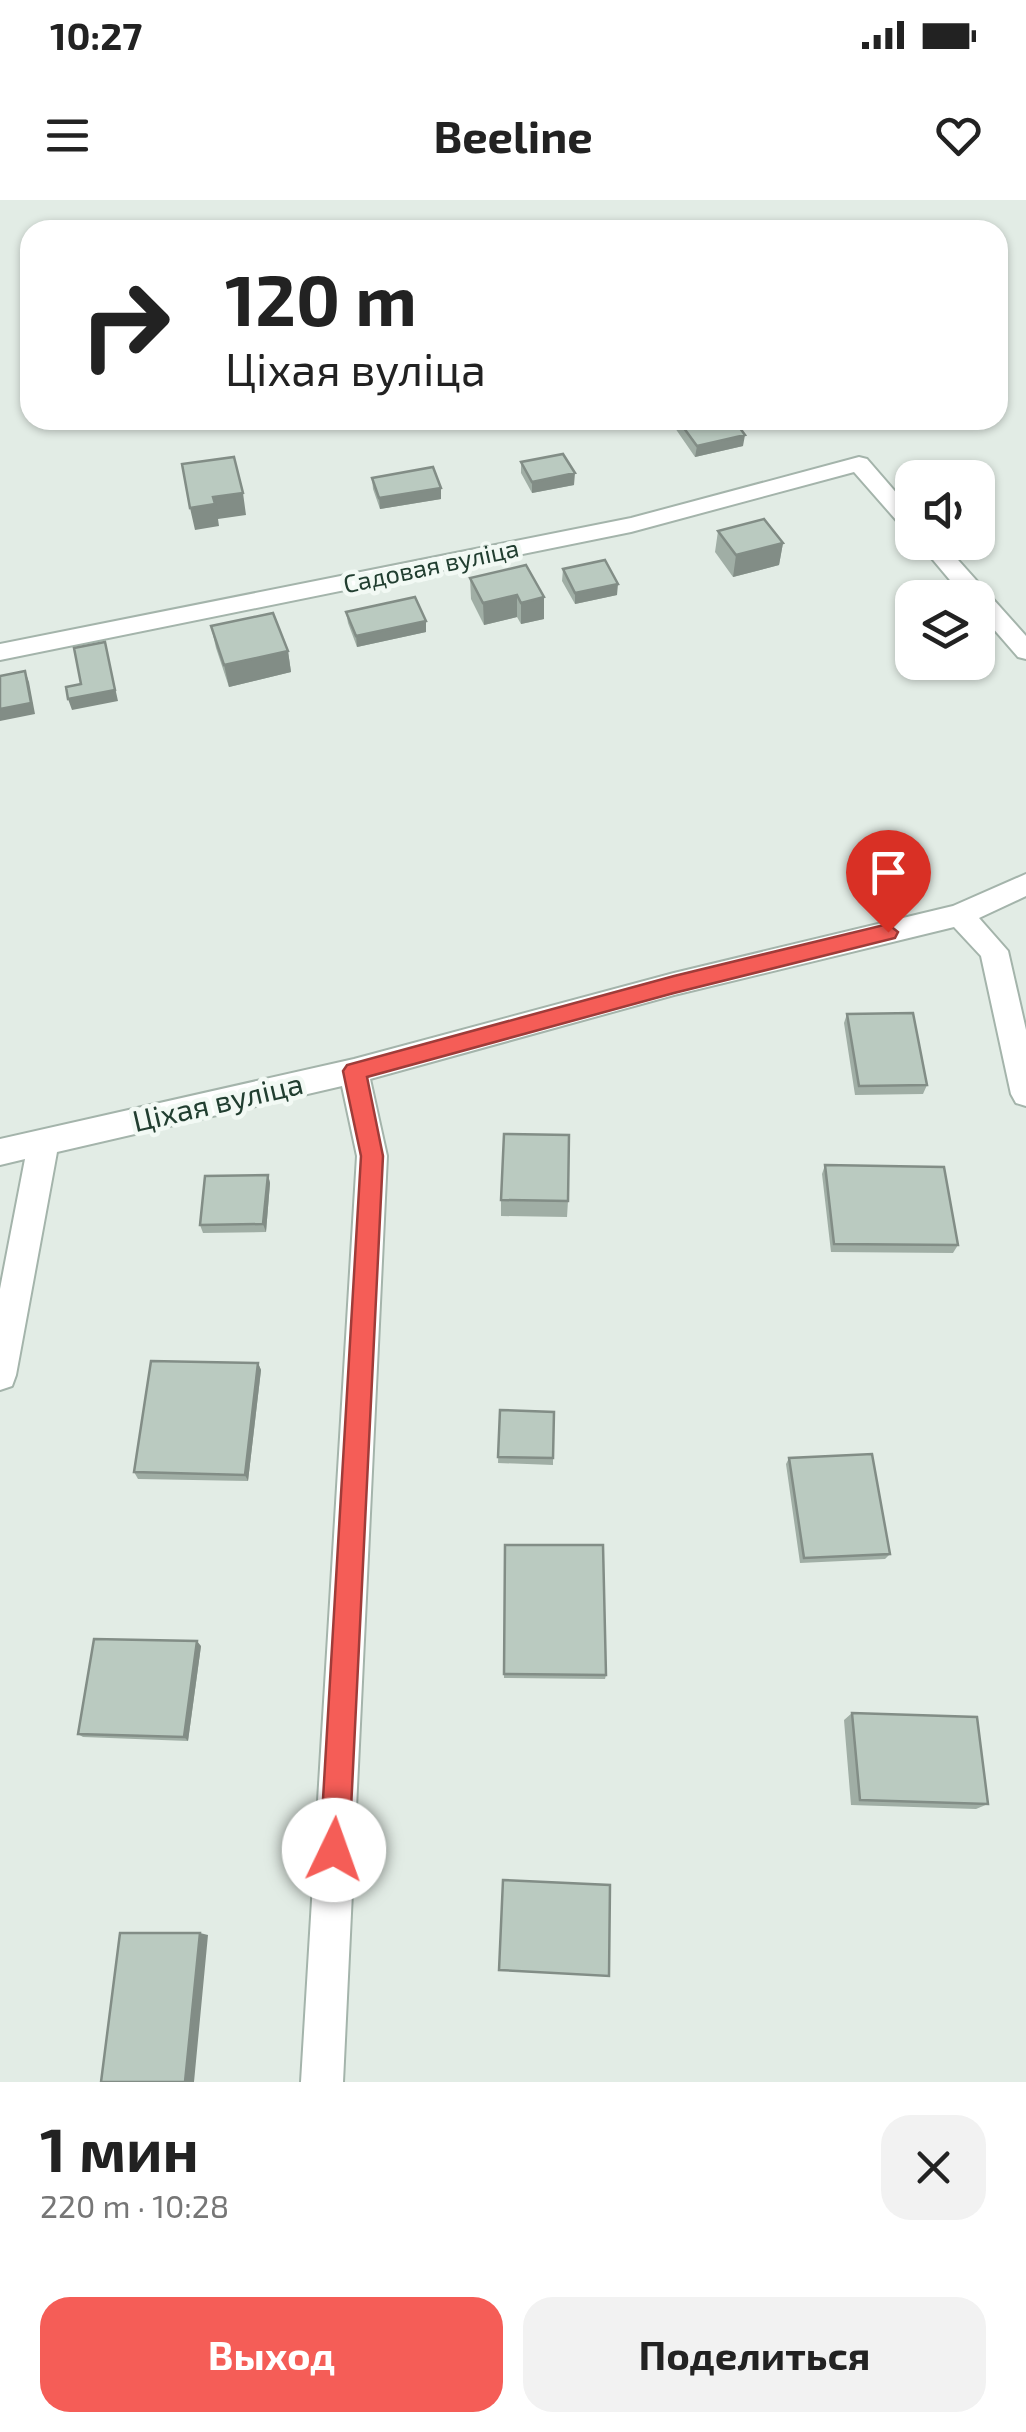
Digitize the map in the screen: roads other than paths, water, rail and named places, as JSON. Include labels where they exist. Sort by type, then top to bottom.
[{"type":"street","name":"Садовая вуліца","points":[[0,652],[631,525],[859,464],[895,505]]},
{"type":"street","points":[[945,560],[1026,651]]},
{"type":"street","name":"Ціхая вуліца","points":[[0,1152],[354,1071],[674,984],[959,915],[1026,884]]},
{"type":"street","points":[[959,915],[994,951],[1026,1094]]},
{"type":"street","points":[[322,2082],[372,1156],[354,1071]]},
{"type":"street","points":[[0,1375],[42,1144]]}]
